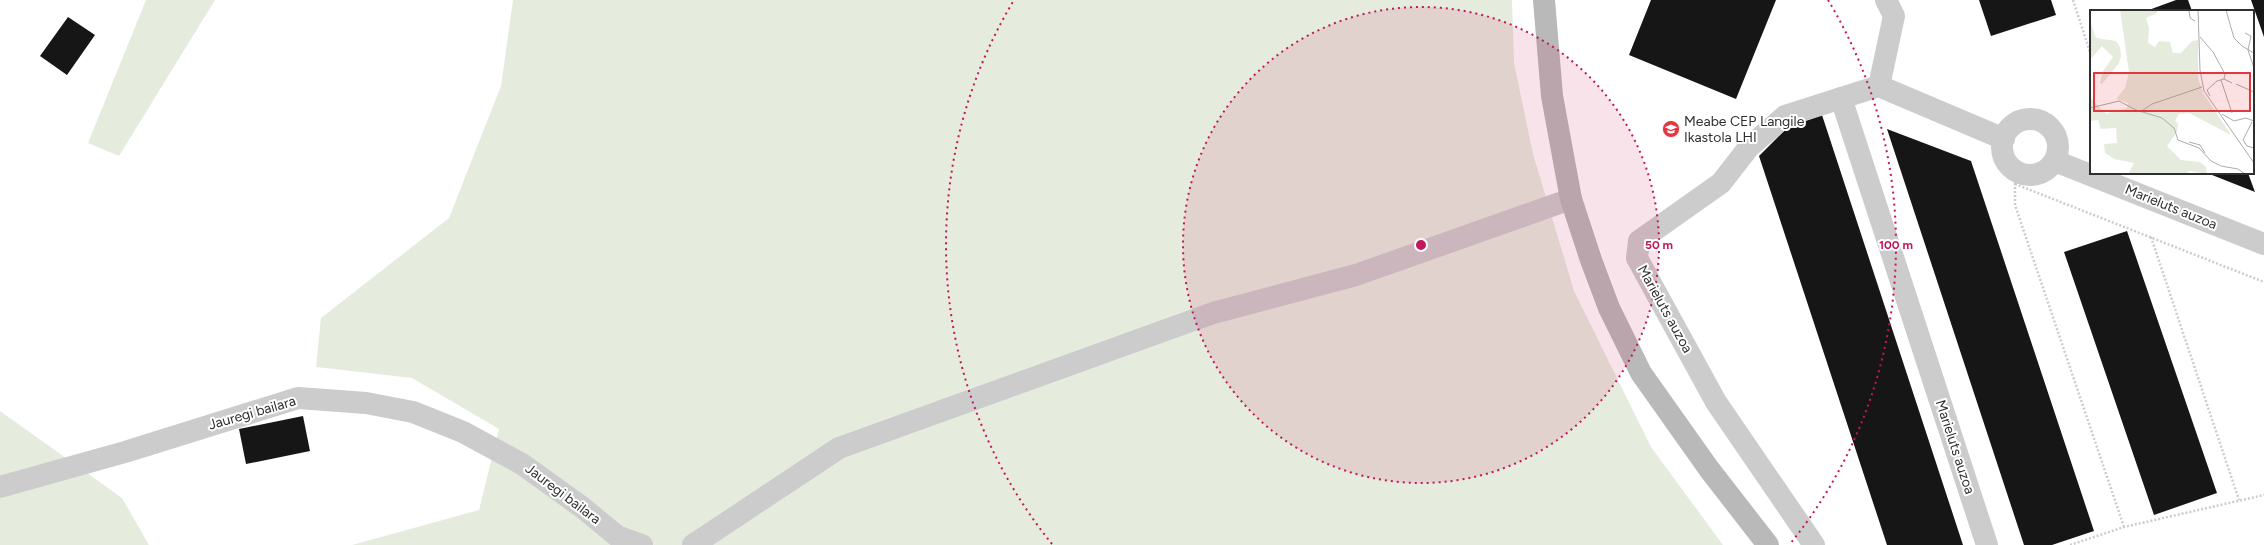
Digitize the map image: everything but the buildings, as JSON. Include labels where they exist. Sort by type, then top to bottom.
[{"type":"main road","points":[[1544,0],[1552,96],[1571,199],[1590,260],[1609,308],[1641,373],[1709,469],[1768,545]]},
{"type":"street","points":[[1886,0],[1894,16],[1879,86],[2004,139]]},
{"type":"street","name":"Marieluts auzoa","points":[[1814,545],[1716,402],[1637,258],[1639,241],[1721,183],[1750,147],[1785,116],[1879,86]]},
{"type":"street","name":"Marieluts auzoa","points":[[1841,98],[1987,545]]},
{"type":"street","points":[[2029,120],[2045,124],[2051,129],[2058,144],[2055,161],[2042,173],[2015,177],[2004,157],[2004,139],[2010,129],[2020,121],[2029,120]]},
{"type":"street","name":"Marieluts auzoa","points":[[2055,161],[2264,244]]},
{"type":"street","points":[[693,545],[839,448],[1213,313],[1356,275],[1571,199]]},
{"type":"street","name":"Jauregi bailara","points":[[0,488],[125,452],[298,398],[366,403],[413,412],[463,432],[522,464],[583,508],[617,536],[642,545]]},
{"type":"path","points":[[2073,0],[2090,52]]},
{"type":"path","points":[[2124,527],[2015,205],[2015,177],[2151,237],[2264,282]]},
{"type":"path","points":[[2151,237],[2240,500]]},
{"type":"path","points":[[2070,545],[2124,527],[2264,495]]},
{"type":"shaded area","points":[[146,0],[215,0],[119,156],[88,143]]},
{"type":"shaded area","points":[[513,0],[1512,0],[1514,63],[1533,154],[1574,291],[1651,447],[1723,545],[352,545],[479,510],[499,429],[412,378],[316,367],[321,318],[449,218],[501,86]]},
{"type":"shaded area","points":[[0,411],[122,498],[149,545],[0,545]]},
{"type":"place","name":"Meabe CEP Langile Ikastola LHI","points":[[1671,129]]}]
